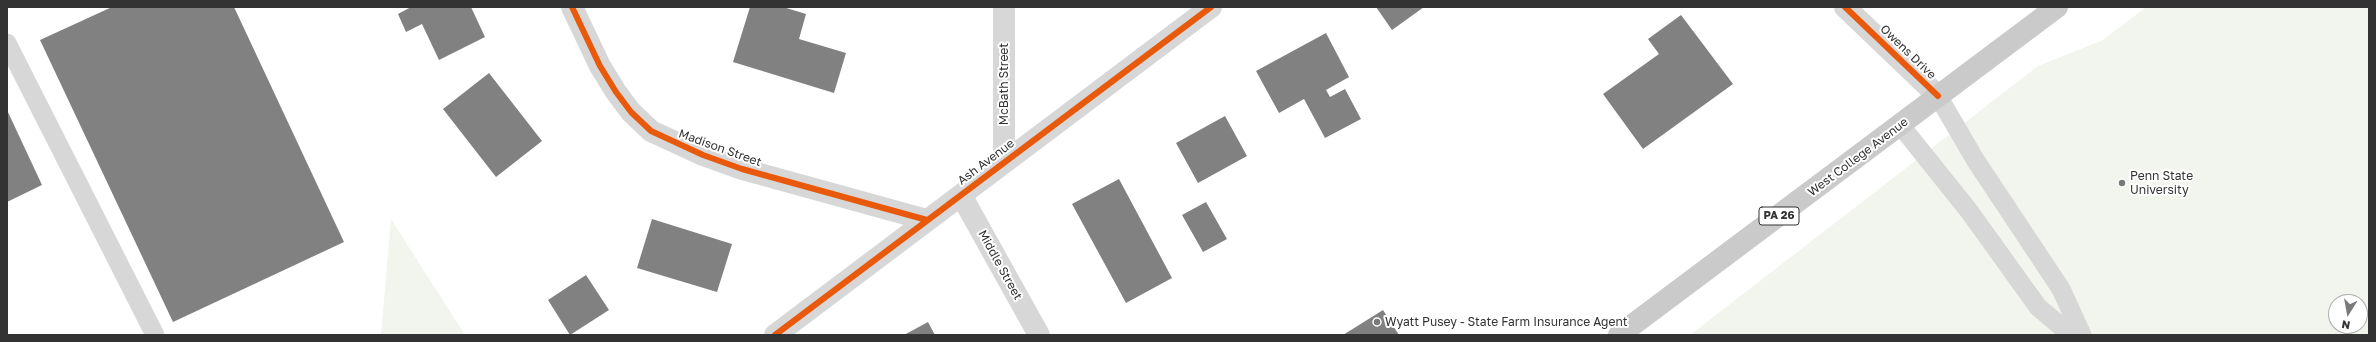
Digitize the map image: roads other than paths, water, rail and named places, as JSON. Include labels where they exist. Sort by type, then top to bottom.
[{"type":"main road","name":"West College Avenue","points":[[1619,335],[1901,126],[1938,96],[2057,7]]},
{"type":"street","name":"Madison Street","points":[[572,7],[600,66],[616,92],[631,112],[651,132],[696,153],[742,169],[927,220]]},
{"type":"street","name":"McBath Street","points":[[1004,7],[1004,162]]},
{"type":"street","name":"Ash Avenue","points":[[775,335],[1211,7]]},
{"type":"street","name":"Owens Drive","points":[[1845,7],[1938,96]]},
{"type":"street","name":"Middle Street","points":[[961,195],[1039,335]]},
{"type":"lane","points":[[7,43],[155,335]]},
{"type":"lane","points":[[1938,96],[1976,161],[2061,289],[2082,335]]},
{"type":"lane","points":[[1901,126],[1969,212],[2038,307],[2071,335]]},
{"type":"place","name":"Penn State University","points":[[2122,183]]},
{"type":"place","name":"Wyatt Pusey - State Farm Insurance Agent","points":[[1377,322]]}]
